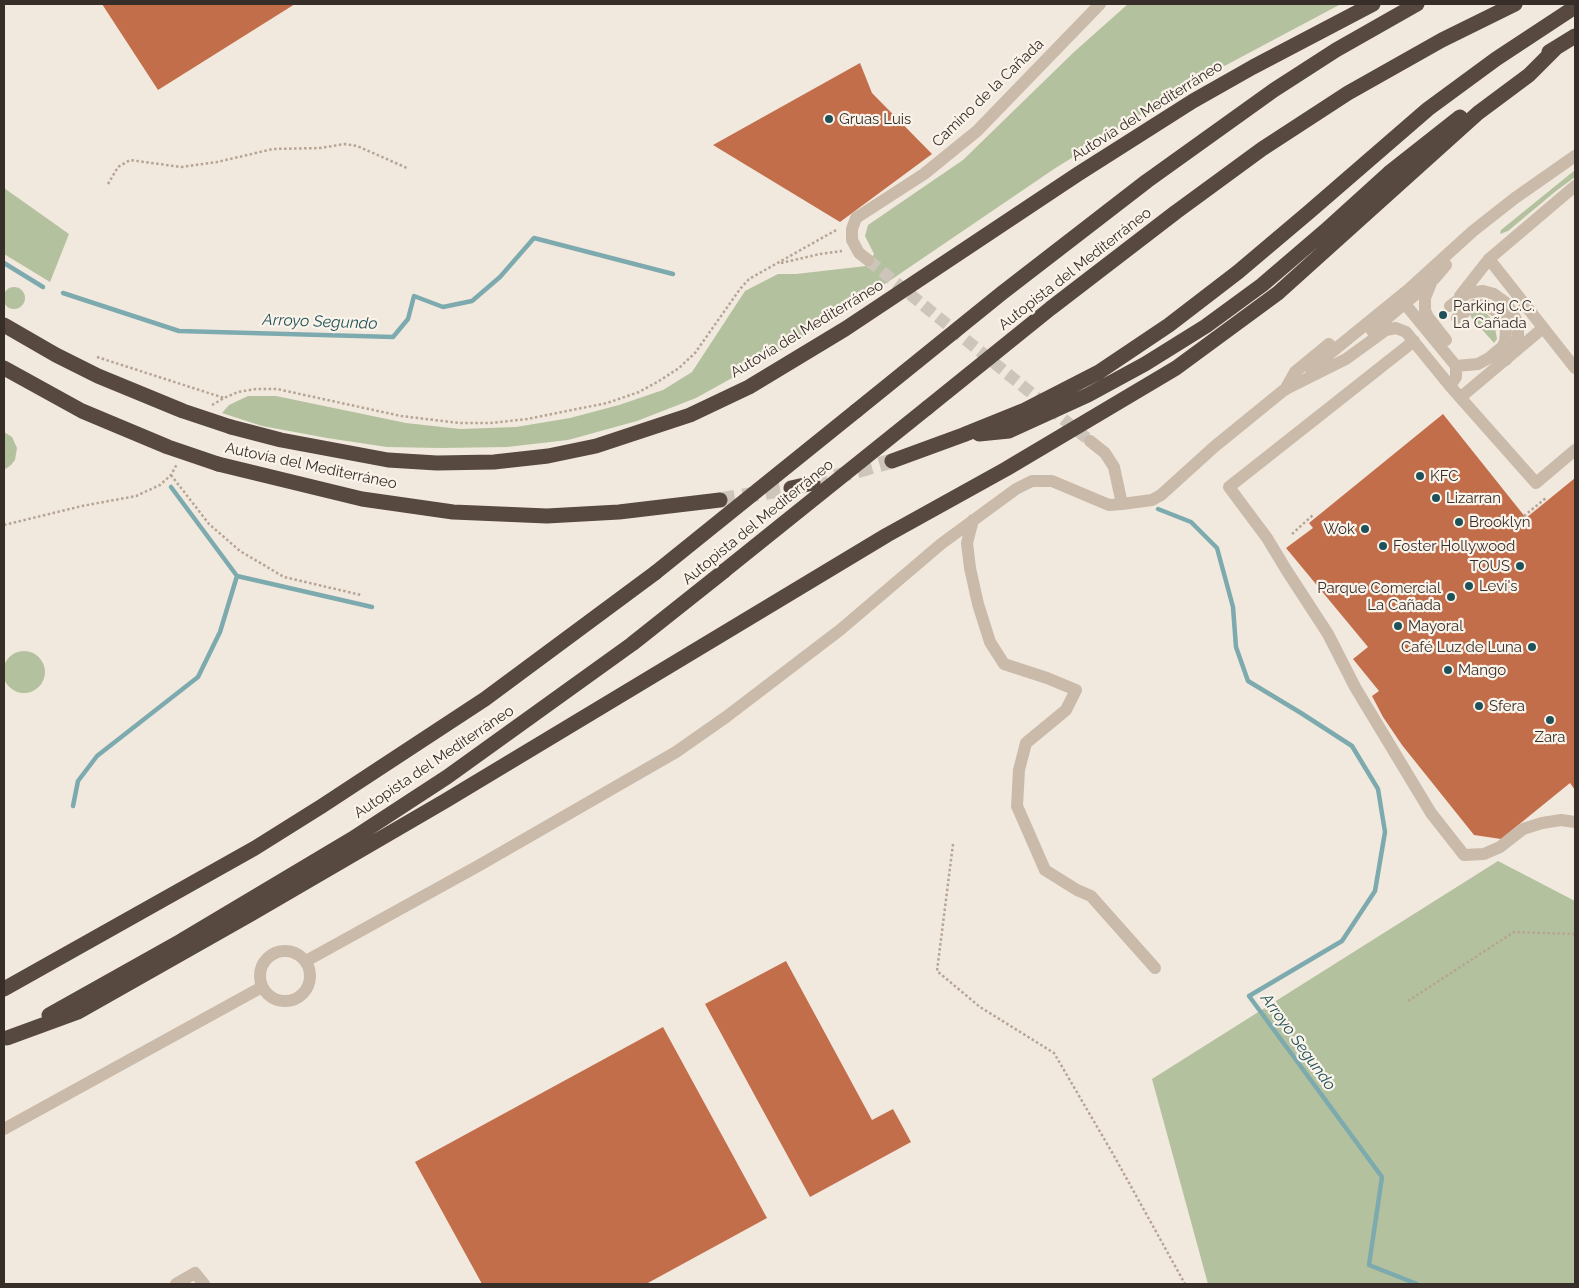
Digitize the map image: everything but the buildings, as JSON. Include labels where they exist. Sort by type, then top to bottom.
[{"type":"highway","name":"Autovía del Mediterráneo","points":[[4,325],[56,355],[98,376],[183,411],[231,426],[310,446],[388,460],[437,463],[494,462],[548,456],[596,446],[690,415],[750,386],[845,330],[1078,174],[1192,102],[1254,66],[1373,4]]},
{"type":"highway","name":"Autopista del Mediterráneo","points":[[4,989],[255,848],[485,699],[655,573],[1002,293],[1154,175],[1267,95],[1328,55],[1417,4]]},
{"type":"highway","name":"Autopista del Mediterráneo","points":[[6,1039],[181,941],[352,839],[447,777],[632,644],[1051,308],[1262,149],[1348,93],[1442,40],[1514,4]]},
{"type":"highway","points":[[892,460],[963,436],[1025,410],[1099,372],[1170,325],[1310,212],[1428,109],[1496,59],[1575,7]]},
{"type":"highway","points":[[963,436],[1009,430],[1037,419],[1088,395],[1144,364],[1206,326],[1262,285],[1404,162],[1491,92],[1575,36]]},
{"type":"highway","points":[[6,1039],[78,1012],[251,914],[445,801],[887,535],[1006,469],[1176,368],[1278,293],[1478,113],[1528,76],[1557,47]]},
{"type":"highway","name":"Autovía del Mediterráneo","points":[[4,368],[82,411],[168,447],[218,464],[362,498],[453,512],[548,516],[619,512],[720,500]]},
{"type":"highway","points":[[791,488],[813,483]]},
{"type":"street","name":"Camino de la Cañada","points":[[856,218],[929,170],[977,131],[1100,4]]},
{"type":"street","points":[[1321,372],[1396,305],[1473,231],[1515,198],[1575,156]]},
{"type":"street","points":[[1506,360],[1514,349],[1518,337],[1518,324],[1505,302],[1494,294],[1482,291],[1468,293],[1454,303],[1489,259],[1575,186]]},
{"type":"street","points":[[856,218],[852,229],[852,240],[857,250],[866,258]]},
{"type":"street","points":[[1450,386],[1462,365],[1461,359],[1428,317],[1424,307],[1426,292],[1434,279],[1473,231]]},
{"type":"street","points":[[1284,390],[1295,372],[1309,360],[1432,259],[1444,257]]},
{"type":"street","points":[[1489,259],[1575,368]]},
{"type":"street","points":[[1306,379],[1328,355],[1434,279]]},
{"type":"street","points":[[1396,305],[1413,332],[1414,341]]},
{"type":"street","points":[[1396,305],[1443,350],[1462,365],[1483,362],[1502,347],[1506,336],[1505,325],[1497,312],[1485,305],[1474,305],[1458,318]]},
{"type":"street","points":[[306,961],[487,861],[676,752],[726,718],[840,630],[941,544],[1016,488],[1032,481],[1052,481],[1109,505],[1152,500],[1161,495],[1214,447],[1284,390],[1351,357],[1389,328],[1403,330],[1414,341],[1450,386],[1536,483],[1575,450]]},
{"type":"street","points":[[1460,397],[1543,328]]},
{"type":"street","points":[[1441,335],[1443,350]]},
{"type":"street","points":[[1414,341],[1229,487],[1267,538],[1328,634],[1355,687],[1431,813],[1464,855],[1484,854],[1500,847],[1523,829],[1542,823],[1561,820],[1575,822]]},
{"type":"street","points":[[1090,441],[1105,453],[1114,467],[1122,504]]},
{"type":"street","points":[[973,520],[967,543],[970,568],[978,604],[990,642],[1004,664],[1076,690],[1066,710],[1026,743],[1019,770],[1017,806],[1045,870],[1077,890],[1092,896],[1155,968]]},
{"type":"street","points":[[282,951],[293,952],[306,961],[310,981],[306,990],[294,1000],[284,1002],[271,997],[262,987],[260,974],[263,963],[271,955],[282,951]]},
{"type":"street","points":[[4,1129],[262,987]]},
{"type":"street","points":[[176,1284],[194,1273],[204,1284]]},
{"type":"path","points":[[108,184],[118,167],[130,160],[181,167],[217,162],[268,150],[320,148],[345,144],[357,146],[407,168]]},
{"type":"path","points":[[212,406],[224,398],[247,390],[277,390],[402,416],[460,423],[491,423],[528,419],[607,403],[639,392],[660,381],[685,363],[695,354],[749,279],[775,266],[856,218]]},
{"type":"path","points":[[775,266],[806,257],[838,251],[848,251],[866,258]]},
{"type":"path","points":[[93,356],[224,398]]},
{"type":"path","points":[[4,525],[88,505],[128,499],[156,488],[170,475],[179,461]]},
{"type":"path","points":[[170,475],[208,524],[240,551],[284,577],[361,594]]},
{"type":"path","points":[[1524,516],[1546,498]]},
{"type":"path","points":[[1292,534],[1313,515]]},
{"type":"path","points":[[953,844],[938,971],[980,1007],[1054,1053],[1185,1284]]},
{"type":"path","points":[[1408,1001],[1514,932],[1575,934]]},
{"type":"green space","points":[[1128,4],[1341,4],[1183,88],[1054,169],[851,307],[770,357],[696,398],[637,421],[568,440],[507,447],[387,447],[262,426],[222,413],[229,405],[248,396],[276,396],[406,423],[460,429],[516,427],[570,418],[619,405],[663,390],[692,372],[745,291],[778,274],[796,274],[866,266],[874,254],[865,236],[868,225],[963,160],[1074,52]]},
{"type":"green space","points":[[1575,170],[1575,177],[1508,231],[1500,234],[1501,230]]},
{"type":"green space","points":[[4,188],[69,234],[50,282],[4,254]]},
{"type":"green space","points":[[14,287],[22,290],[25,298],[22,306],[14,309],[6,306],[3,298],[6,290]]},
{"type":"green space","points":[[1476,311],[1487,314],[1494,322],[1497,339],[1494,343],[1471,317],[1471,314]]},
{"type":"green space","points":[[4,432],[12,437],[17,448],[15,460],[4,470]]},
{"type":"green space","points":[[28,651],[36,654],[42,660],[45,672],[42,684],[36,690],[20,693],[12,690],[6,684],[3,668],[6,660],[12,654]]},
{"type":"green space","points":[[1498,861],[1575,901],[1575,1284],[1208,1284],[1152,1079]]},
{"type":"waterway","name":"Arroyo Segundo","points":[[63,293],[179,331],[393,337],[408,319],[414,296],[443,307],[472,301],[500,277],[534,238],[673,274]]},
{"type":"waterway","name":"Arroyo Segundo","points":[[4,263],[43,287]]},
{"type":"waterway","points":[[73,806],[78,781],[97,756],[198,677],[220,632],[237,576],[171,487]]},
{"type":"waterway","name":"Arroyo Segundo","points":[[1158,509],[1191,522],[1217,548],[1233,607],[1236,647],[1248,681],[1352,746],[1378,789],[1385,832],[1375,891],[1342,941],[1249,996],[1382,1177],[1369,1265],[1417,1284]]},
{"type":"waterway","points":[[237,576],[372,607]]},
{"type":"tunnel","points":[[868,260],[1090,441]]},
{"type":"tunnel","points":[[813,483],[892,461]]},
{"type":"tunnel","points":[[720,500],[791,488]]},
{"type":"place","name":"Gruas Luis","points":[[829,119]]},
{"type":"place","name":"Parking C.C. La Cañada","points":[[1443,315]]},
{"type":"place","name":"KFC","points":[[1420,476]]},
{"type":"place","name":"Lizarran","points":[[1436,498]]},
{"type":"place","name":"Brooklyn","points":[[1459,522]]},
{"type":"place","name":"Wok","points":[[1365,529]]},
{"type":"place","name":"Foster Hollywood","points":[[1383,546]]},
{"type":"place","name":"TOUS","points":[[1520,566]]},
{"type":"place","name":"Levi's","points":[[1469,586]]},
{"type":"place","name":"Parque Comercial La Cañada","points":[[1451,597]]},
{"type":"place","name":"Mayoral","points":[[1398,626]]},
{"type":"place","name":"Café Luz de Luna","points":[[1532,647]]},
{"type":"place","name":"Mango","points":[[1448,670]]},
{"type":"place","name":"Sfera","points":[[1479,706]]},
{"type":"place","name":"Zara","points":[[1550,720]]}]
